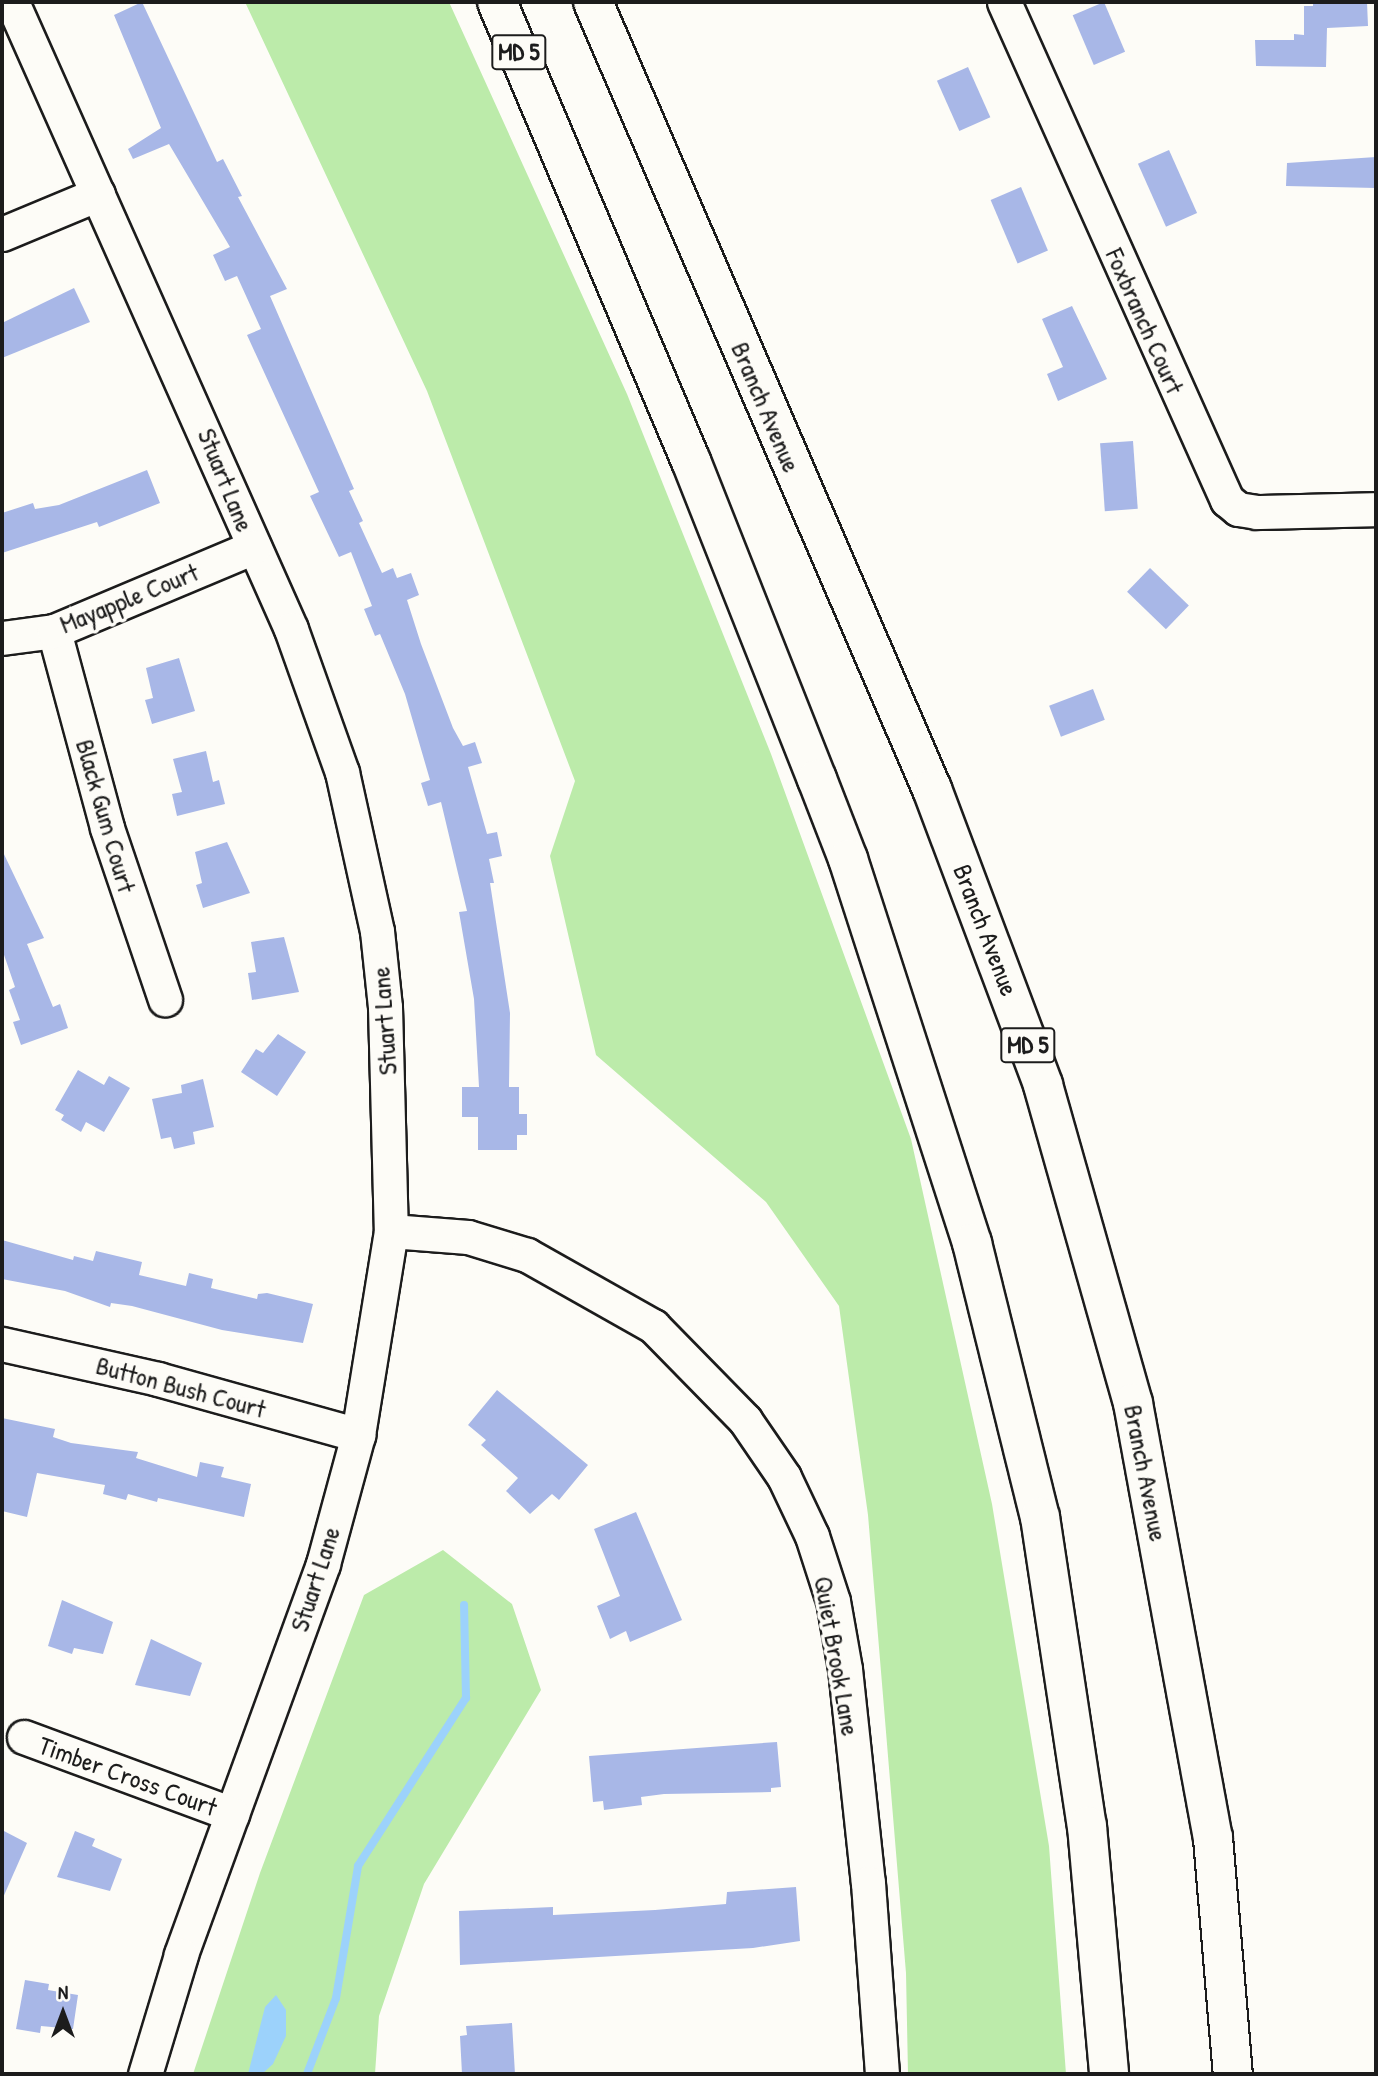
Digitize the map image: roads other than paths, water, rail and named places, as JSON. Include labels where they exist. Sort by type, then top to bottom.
[{"type":"highway","name":"MD 5","points":[[498,2],[681,438],[822,791],[972,1243],[1042,1530],[1087,1826],[1109,2074]]},
{"type":"highway","name":"Branch Avenue","points":[[593,2],[932,789],[1043,1085],[1133,1403],[1213,1838],[1233,2074]]},
{"type":"street","name":"Stuart Lane","points":[[12,2],[216,453],[291,629],[342,772],[377,931],[385,1007],[391,1231],[358,1435],[323,1564],[232,1815],[145,2074]]},
{"type":"street","name":"Foxbranch Court","points":[[1004,2],[1227,500],[1238,509],[1256,512],[1376,509]]},
{"type":"street","points":[[2,234],[98,194]]},
{"type":"street","name":"Mayapple Court","points":[[2,638],[54,631],[254,547]]},
{"type":"street","name":"Black Gum Court","points":[[54,631],[107,828],[166,999]]},
{"type":"street","name":"Quiet Brook Lane","points":[[391,1231],[468,1237],[527,1255],[653,1326],[745,1420],[784,1477],[812,1535],[833,1601],[845,1669],[868,1883],[882,2074]]},
{"type":"street","name":"Button Bush Court","points":[[2,1344],[158,1379],[358,1435]]},
{"type":"street","name":"Timber Cross Court","points":[[24,1737],[232,1815]]},
{"type":"water","points":[[276,1995],[286,2010],[286,2036],[273,2064],[262,2074],[248,2074],[265,2007]]},
{"type":"waterway","points":[[307,2074],[336,1998],[358,1866],[466,1698],[464,1605]]}]
